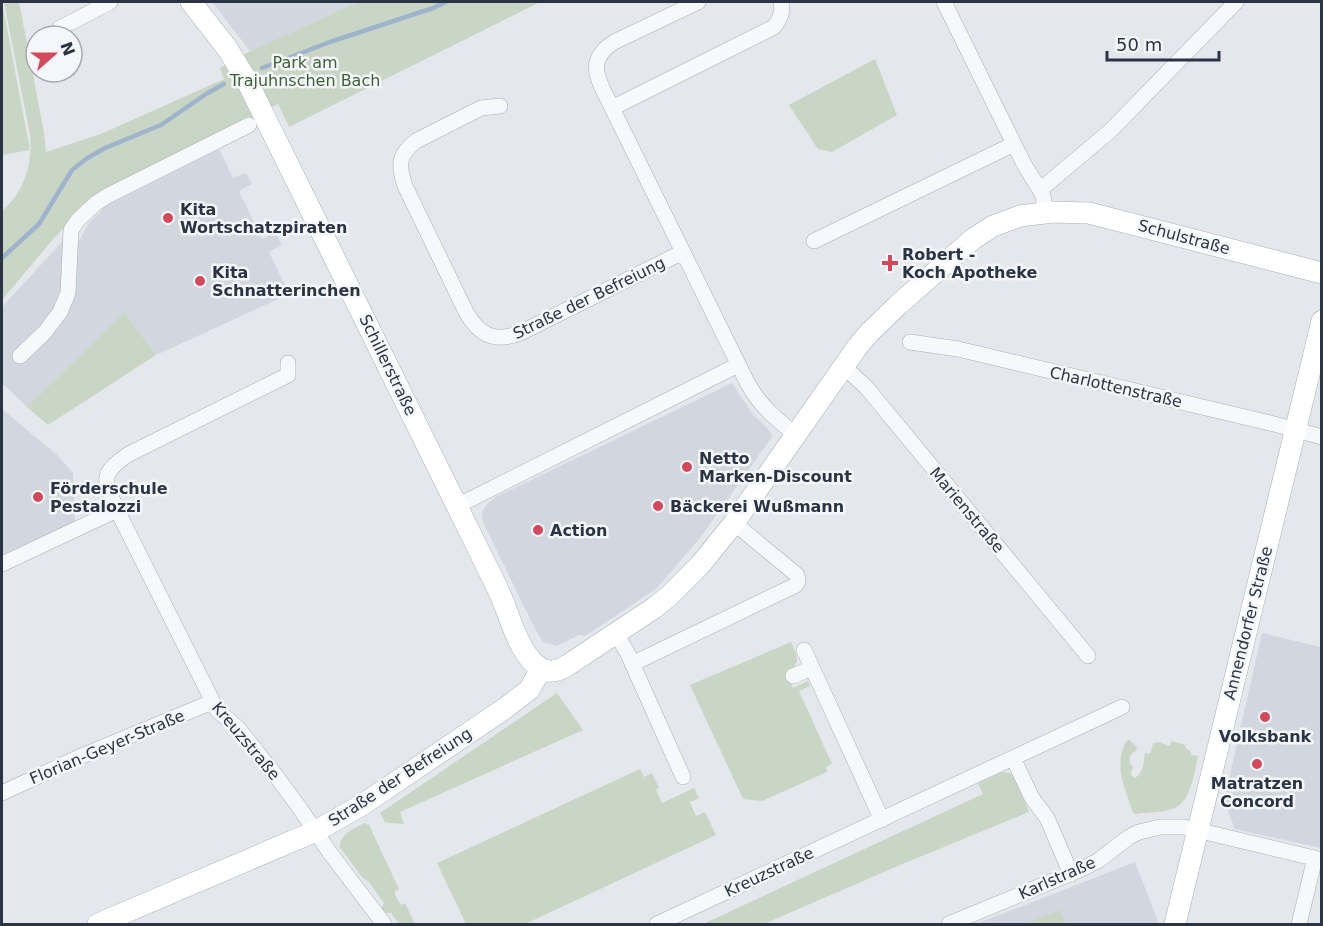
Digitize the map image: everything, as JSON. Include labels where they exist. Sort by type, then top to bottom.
[{"type":"street","points":[[68,24],[110,2]]},
{"type":"street","name":"Schillerstraße","points":[[191,2],[227,48],[254,93],[500,593],[512,627],[522,646],[541,669]]},
{"type":"street","name":"Straße der Befreiung","points":[[698,2],[603,49],[596,68],[612,108],[753,393],[772,416],[796,435]]},
{"type":"street","points":[[612,108],[774,27],[780,19],[781,2]]},
{"type":"street","points":[[541,669],[560,670],[669,596],[700,565],[734,523],[843,366],[883,318],[973,239],[993,226],[1008,220],[1027,214],[1045,212],[1043,196],[1025,166],[944,2]]},
{"type":"street","points":[[1040,190],[1118,124],[1236,2]]},
{"type":"street","name":"Straße der Befreiung","points":[[500,106],[481,108],[416,141],[409,146],[400,159],[401,175],[405,186],[466,312],[477,328],[496,338],[505,338],[520,333],[683,252]]},
{"type":"street","points":[[20,356],[45,333],[60,312],[68,293],[71,230],[87,212],[107,196],[249,125]]},
{"type":"street","points":[[814,241],[1014,144]]},
{"type":"street","name":"Schulstraße","points":[[1045,212],[1089,213],[1322,273]]},
{"type":"street","name":"Annendorfer Straße","points":[[1174,924],[1322,321]]},
{"type":"street","name":"Charlottenstraße","points":[[910,342],[958,349],[1322,437]]},
{"type":"street","name":"Kreuzstraße","points":[[288,363],[288,375],[141,447],[116,463],[108,471],[107,487],[217,710],[242,733],[384,924]]},
{"type":"street","points":[[457,506],[738,365]]},
{"type":"street","name":"Marienstraße","points":[[843,366],[861,381],[1088,656]]},
{"type":"street","points":[[2,564],[117,510]]},
{"type":"street","points":[[632,664],[796,585],[797,575],[791,569],[734,523]]},
{"type":"street","points":[[616,634],[683,777]]},
{"type":"street","points":[[804,650],[882,820]]},
{"type":"street","points":[[793,676],[812,668]]},
{"type":"street","name":"Straße der Befreiung","points":[[98,924],[316,831],[362,805],[504,709],[529,690],[541,669]]},
{"type":"street","name":"Florian-Geyer-Straße","points":[[2,793],[76,758],[212,702]]},
{"type":"street","name":"Kreuzstraße","points":[[657,924],[1122,707]]},
{"type":"street","points":[[1013,758],[1032,798],[1047,818],[1071,874]]},
{"type":"street","name":"Karlstraße","points":[[949,924],[1071,874],[1099,860],[1129,837],[1149,828],[1171,826],[1197,830],[1318,859]]},
{"type":"street","points":[[1299,924],[1318,859]]},
{"type":"shaded area","points":[[212,2],[359,2],[250,51]]},
{"type":"shaded area","points":[[219,149],[233,178],[246,173],[252,184],[239,191],[262,239],[275,233],[282,245],[269,252],[289,294],[156,355],[124,312],[27,407],[2,383],[2,307],[62,242],[77,244],[90,222],[106,206]]},
{"type":"shaded area","points":[[732,383],[751,412],[770,431],[772,437],[700,538],[657,588],[585,636],[579,635],[556,646],[543,642],[483,522],[482,512],[487,504],[496,497]]},
{"type":"shaded area","name":"Förderschule Pestalozzi","points":[[2,409],[57,455],[73,473],[75,522],[2,554]]},
{"type":"shaded area","points":[[1262,633],[1321,647],[1321,848],[1235,829],[1224,801]]},
{"type":"shaded area","points":[[1135,862],[1159,924],[976,924]]},
{"type":"green space","points":[[2,2],[30,150],[2,155]]},
{"type":"green space","name":"Park am Trajuhnschen Bach","points":[[4,2],[19,2],[24,28],[24,84],[35,84],[46,152],[101,134],[224,79],[220,68],[250,51],[359,2],[540,2],[289,127],[278,104],[93,199],[54,238],[2,300],[2,211],[16,195],[25,177],[30,156],[30,135]]},
{"type":"green space","points":[[875,59],[897,115],[832,152],[818,149],[789,105]]},
{"type":"green space","points":[[124,312],[156,355],[48,425],[27,407]]},
{"type":"green space","points":[[791,642],[797,659],[795,666],[787,673],[793,688],[808,681],[810,686],[799,691],[832,764],[826,767],[827,772],[762,801],[743,799],[690,685]]},
{"type":"green space","points":[[557,693],[583,730],[400,812],[404,824],[385,822],[380,813]]},
{"type":"green space","points":[[1128,739],[1137,747],[1136,751],[1131,754],[1130,760],[1133,766],[1131,773],[1135,778],[1144,764],[1145,753],[1151,752],[1153,743],[1159,742],[1169,746],[1172,741],[1185,745],[1191,755],[1198,756],[1189,792],[1181,804],[1166,811],[1133,813],[1120,766],[1123,748]]},
{"type":"green space","points":[[640,769],[644,777],[652,773],[659,788],[656,790],[662,803],[694,788],[699,798],[690,802],[696,816],[705,812],[716,835],[525,924],[466,924],[437,863]]},
{"type":"green space","points":[[1002,772],[1010,773],[1015,779],[1029,812],[764,924],[703,924],[983,794],[978,783]]},
{"type":"green space","points":[[364,823],[369,825],[399,889],[395,891],[395,895],[401,905],[405,903],[415,924],[399,924],[391,913],[383,912],[384,903],[340,848],[342,839]]},
{"type":"green space","points":[[1060,910],[1066,924],[1024,924]]},
{"type":"waterway","points":[[262,68],[446,2]]},
{"type":"waterway","points":[[2,258],[39,224],[72,170],[86,159],[105,148],[161,125],[224,84]]},
{"type":"place","name":"Kita Wortschatzpiraten","points":[[168,218]]},
{"type":"place","name":"Robert - Koch Apotheke","points":[[890,263]]},
{"type":"place","name":"Kita Schnatterinchen","points":[[200,281]]},
{"type":"place","name":"Netto Marken-Discount","points":[[687,467]]},
{"type":"place","name":"Förderschule Pestalozzi","points":[[38,497]]},
{"type":"place","name":"Bäckerei Wußmann","points":[[658,506]]},
{"type":"place","name":"Action","points":[[538,530]]},
{"type":"place","name":"Volksbank","points":[[1265,717]]},
{"type":"place","name":"Matratzen Concord","points":[[1257,764]]}]
